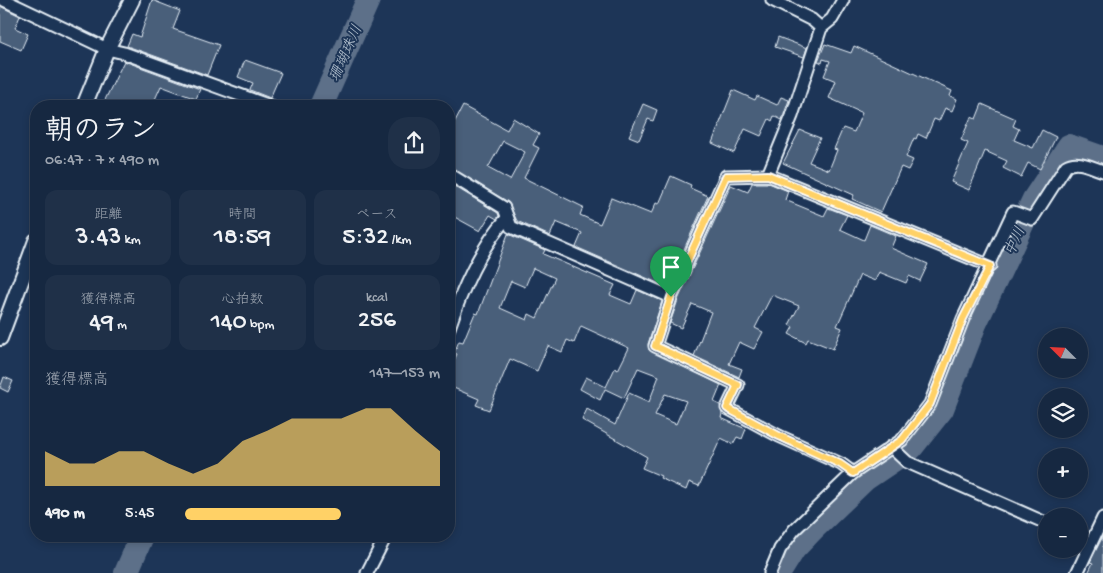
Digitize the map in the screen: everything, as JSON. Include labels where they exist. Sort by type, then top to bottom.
[{"type":"street","points":[[4,0],[107,49],[124,53],[253,100]]},
{"type":"street","points":[[86,100],[107,49],[132,0]]},
{"type":"street","points":[[772,0],[812,20],[820,28]]},
{"type":"street","points":[[768,175],[792,116],[820,28],[832,20],[843,0]]},
{"type":"street","points":[[770,573],[780,549],[794,530],[853,473],[902,440],[930,404],[963,319],[990,266],[1013,212],[1032,219],[1066,166],[1071,162],[1103,171]]},
{"type":"street","points":[[853,473],[840,464],[779,436],[727,408],[738,385],[655,346],[671,297],[726,176],[768,175],[990,266]]},
{"type":"street","points":[[455,178],[504,208],[511,227],[671,297]]},
{"type":"street","points":[[455,309],[459,296],[498,228],[507,218]]},
{"type":"street","points":[[0,338],[30,257]]},
{"type":"street","points":[[891,447],[907,462],[1038,520]]},
{"type":"street","points":[[1077,573],[1103,518]]},
{"type":"street","points":[[367,573],[383,542]]},
{"type":"building","points":[[152,0],[180,11],[173,29],[219,45],[207,75],[127,46],[132,34],[140,37]]},
{"type":"building","points":[[0,6],[20,16],[15,28],[28,34],[21,50],[0,41]]},
{"type":"building","points":[[778,37],[807,48],[804,57],[775,47]]},
{"type":"building","points":[[825,44],[851,53],[854,46],[952,91],[950,96],[957,99],[952,111],[945,108],[939,121],[934,119],[926,138],[918,134],[916,139],[914,138],[906,157],[913,160],[908,170],[901,167],[881,212],[852,199],[854,195],[783,163],[800,130],[820,138],[809,162],[829,170],[837,150],[834,149],[843,128],[854,132],[862,113],[829,98],[836,81],[824,76],[830,61],[823,59],[822,63],[818,61]]},
{"type":"building","points":[[245,60],[281,73],[270,98],[250,90],[253,83],[238,77]]},
{"type":"building","points":[[124,61],[200,89],[196,99],[161,86],[155,100],[105,100]]},
{"type":"building","points":[[733,90],[755,100],[757,96],[777,105],[781,97],[789,100],[782,120],[774,116],[772,121],[769,119],[761,136],[745,129],[734,153],[712,143]]},
{"type":"building","points":[[643,104],[657,110],[653,121],[648,119],[639,140],[629,136]]},
{"type":"building","points":[[982,104],[1016,119],[1013,126],[1019,129],[1014,140],[1033,148],[1042,130],[1056,137],[1040,169],[1028,163],[1021,177],[1003,168],[1007,161],[985,151],[969,190],[951,182],[968,143],[961,140],[971,117],[976,119]]},
{"type":"building","points":[[463,106],[507,130],[513,118],[539,134],[533,145],[539,148],[524,178],[583,207],[580,215],[600,224],[611,198],[651,214],[656,203],[659,204],[671,176],[691,185],[690,188],[708,196],[667,287],[576,247],[582,233],[556,222],[550,236],[517,221],[508,202],[455,171],[455,121]],"holes":[[[503,141],[525,152],[510,180],[488,168]]]},
{"type":"building","points":[[752,183],[769,183],[788,191],[785,200],[824,216],[828,208],[847,215],[840,229],[864,240],[870,225],[896,236],[891,248],[928,264],[920,281],[909,276],[906,283],[879,272],[875,281],[860,275],[837,326],[842,328],[833,349],[808,339],[806,343],[789,334],[793,327],[789,325],[799,306],[772,295],[755,328],[763,332],[754,349],[739,342],[729,364],[742,369],[739,377],[694,356],[711,312],[692,304],[681,328],[670,323],[678,300],[731,185],[748,192]]},
{"type":"building","points":[[455,187],[498,213],[497,219],[490,215],[480,231],[455,217]]},
{"type":"building","points":[[508,234],[545,250],[543,254],[615,285],[610,295],[631,304],[637,290],[662,301],[648,344],[649,350],[721,385],[714,402],[720,405],[721,418],[746,429],[742,439],[737,437],[733,444],[721,438],[699,486],[689,482],[686,490],[642,468],[647,457],[582,420],[587,409],[615,425],[629,393],[649,402],[659,376],[638,368],[624,398],[605,389],[600,400],[580,389],[586,377],[606,387],[615,368],[618,370],[629,348],[581,326],[574,343],[567,340],[562,352],[548,346],[537,371],[510,359],[489,410],[476,405],[479,399],[455,389],[455,358],[457,354],[455,351],[459,341],[463,342],[475,313],[478,314]],"holes":[[[533,268],[555,278],[537,318],[529,314],[527,320],[500,308],[511,281],[525,287]],[[665,394],[686,401],[676,424],[655,415]]]},
{"type":"building","points":[[4,377],[13,381],[8,392],[0,388]]},
{"type":"building","points":[[1103,536],[1103,573],[1088,573],[1093,563],[1090,562]]},
{"type":"waterway","name":"珊瑚珠川","points":[[324,100],[368,0]]},
{"type":"waterway","name":"中川","points":[[779,573],[794,549],[814,528],[865,479],[911,448],[942,409],[975,324],[1034,199],[1069,146],[1103,158]]},
{"type":"waterway","name":"珊瑚珠川","points":[[126,573],[139,542]]},
{"type":"route","points":[[768,175],[990,266],[963,319],[930,404],[902,440],[853,473],[840,464],[779,436],[727,408],[738,385],[655,346],[671,297],[726,176],[768,175]]}]
